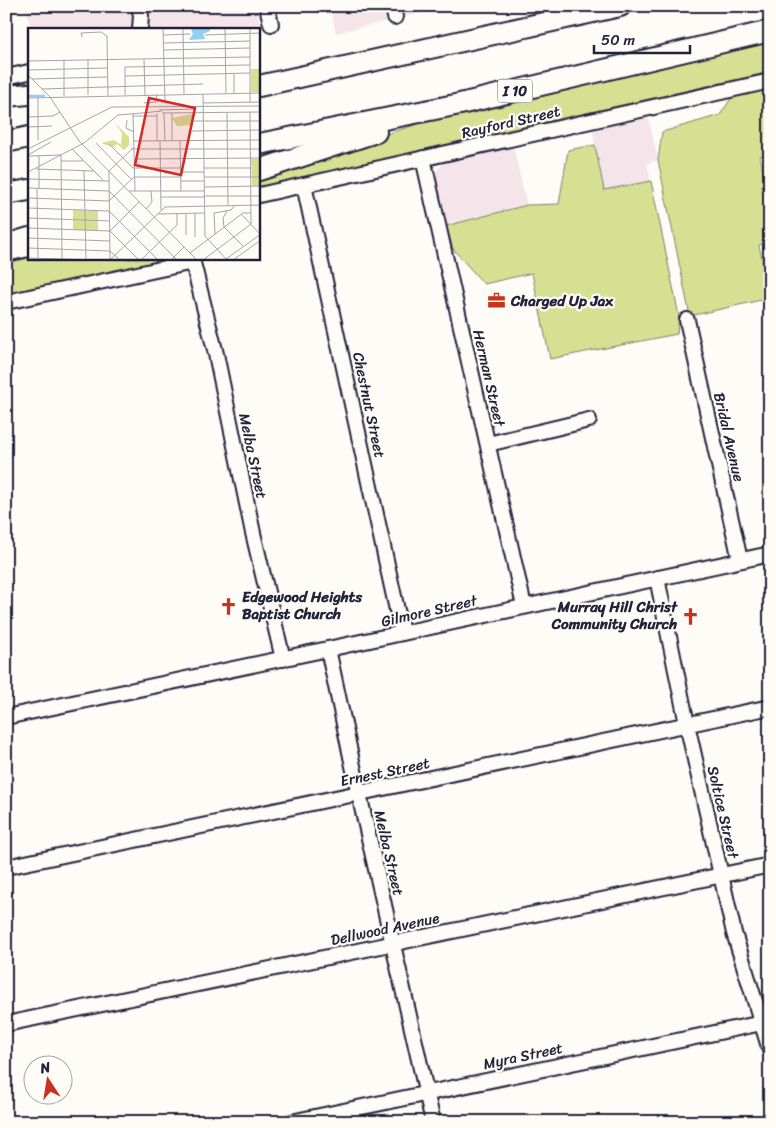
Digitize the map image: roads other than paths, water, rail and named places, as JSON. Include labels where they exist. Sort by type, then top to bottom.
[{"type":"highway","points":[[260,86],[620,6]]},
{"type":"highway","name":"I 10","points":[[260,144],[460,104],[770,31]]},
{"type":"highway","points":[[260,72],[490,35]]},
{"type":"highway","points":[[6,96],[28,94]]},
{"type":"highway","points":[[260,170],[460,104]]},
{"type":"highway","points":[[6,142],[28,137]]},
{"type":"highway","points":[[6,194],[28,190]]},
{"type":"highway","points":[[6,245],[28,238]]},
{"type":"street","points":[[139,6],[141,16],[140,28]]},
{"type":"street","points":[[267,6],[271,24]]},
{"type":"street","points":[[6,77],[28,72]]},
{"type":"street","name":"Rayford Street","points":[[260,195],[770,81]]},
{"type":"street","name":"Herman Street","points":[[423,158],[524,606]]},
{"type":"street","name":"Chestnut Street","points":[[304,184],[402,633]]},
{"type":"street","points":[[6,254],[28,249]]},
{"type":"street","points":[[6,302],[193,260]]},
{"type":"street","name":"Melba Street","points":[[193,260],[216,354],[253,533],[282,659]]},
{"type":"street","name":"Bridal Avenue","points":[[687,320],[740,560]]},
{"type":"street","points":[[488,444],[589,420]]},
{"type":"street","name":"Gilmore Street","points":[[6,717],[328,650],[770,554]]},
{"type":"street","name":"Soltice Street","points":[[657,578],[687,724],[734,933],[770,1050]]},
{"type":"street","name":"Melba Street","points":[[328,650],[433,1122]]},
{"type":"street","name":"Ernest Street","points":[[6,868],[770,707]]},
{"type":"street","name":"Dellwood Avenue","points":[[6,1024],[770,864]]},
{"type":"street","name":"Myra Street","points":[[291,1122],[762,1023]]},
{"type":"place","name":"Charged Up Jax","points":[[497,301]]},
{"type":"place","name":"Edgewood Heights Baptist Church","points":[[228,606]]},
{"type":"place","name":"Murray Hill Christ Community Church","points":[[691,616]]}]
